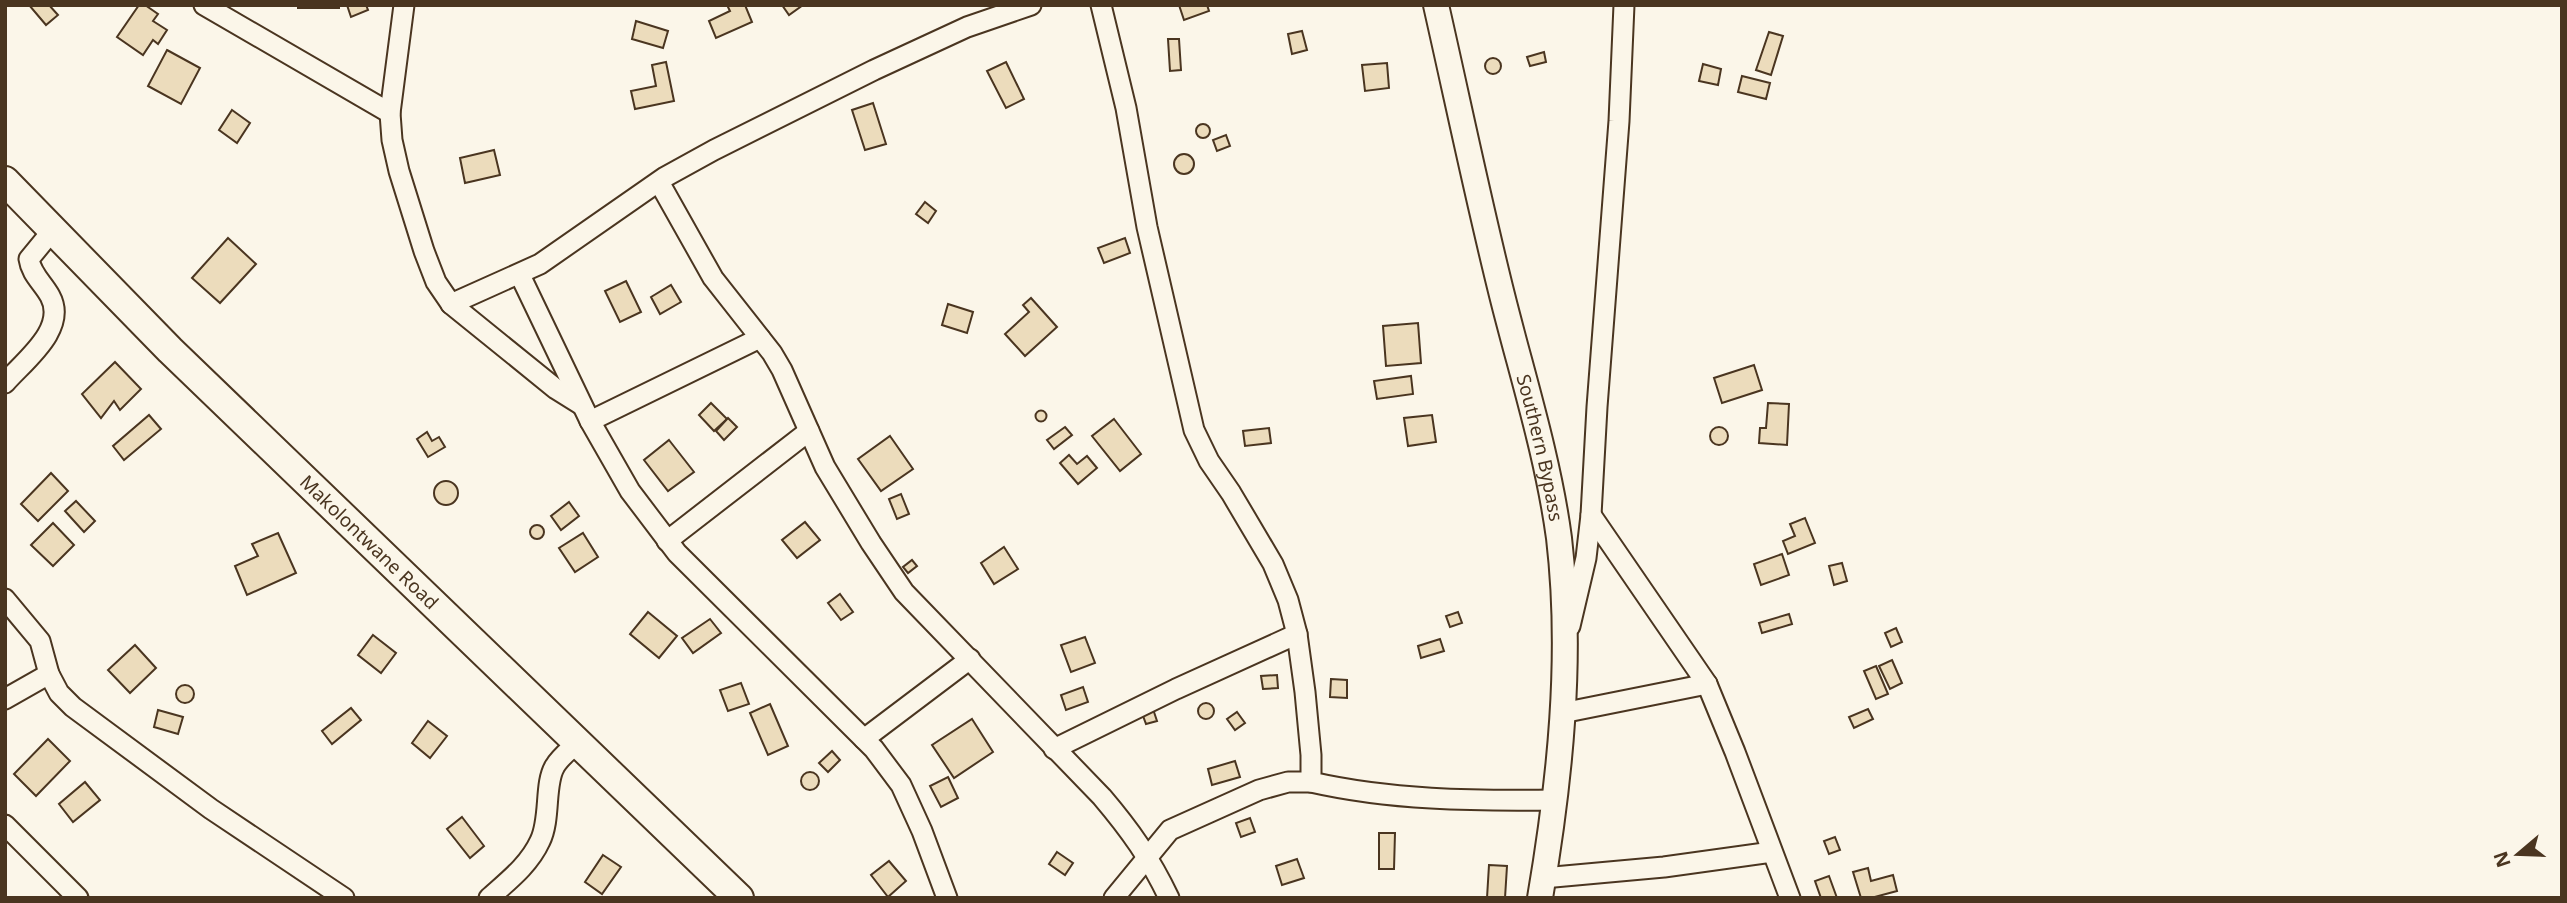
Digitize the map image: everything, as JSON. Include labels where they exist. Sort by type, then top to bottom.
[{"type":"main road","name":"Makolontwane Road","points":[[5,181],[52,231],[310,486],[739,898]]},
{"type":"street","points":[[204,5],[390,113]]},
{"type":"street","points":[[404,5],[390,113],[392,140],[399,171],[436,282],[451,304],[586,413]]},
{"type":"street","points":[[451,304],[520,275],[558,253],[659,182],[714,150],[967,27],[1031,5]]},
{"type":"street","points":[[1101,5],[1126,108],[1147,227],[1194,430],[1209,461],[1273,564],[1288,600],[1297,634],[1311,755],[1311,782]]},
{"type":"street","name":"Southern Bypass","points":[[1436,5],[1500,288],[1549,480],[1559,537],[1565,647],[1562,713],[1542,888]]},
{"type":"street","points":[[1565,647],[1586,558],[1591,515],[1619,121],[1624,5]]},
{"type":"street","points":[[659,182],[713,278],[782,370],[842,497],[904,592],[1125,824],[1148,858],[1168,898]]},
{"type":"street","points":[[5,383],[52,327],[52,299],[30,268],[29,259],[52,231]]},
{"type":"street","points":[[520,275],[586,413],[630,491],[677,553],[864,738],[901,785],[922,831],[947,898]]},
{"type":"street","points":[[586,413],[760,338]]},
{"type":"street","points":[[667,541],[809,431]]},
{"type":"street","points":[[1591,515],[1707,684],[1790,898]]},
{"type":"street","points":[[5,599],[40,641],[49,674],[59,693],[73,707],[211,809],[344,898]]},
{"type":"street","points":[[1054,749],[1297,634]]},
{"type":"street","points":[[864,738],[970,659]]},
{"type":"street","points":[[5,699],[49,674]]},
{"type":"street","points":[[1562,713],[1707,684]]},
{"type":"street","points":[[489,898],[525,866],[541,840],[548,817],[551,775],[555,765],[578,742]]},
{"type":"street","points":[[1114,898],[1170,830],[1259,790],[1288,782],[1311,782],[1336,788],[1447,799],[1553,800]]},
{"type":"street","points":[[5,825],[78,898]]},
{"type":"street","points":[[1542,888],[1772,852]]},
{"type":"building","points":[[29,5],[49,5],[58,15],[46,25]]},
{"type":"building","points":[[139,5],[145,5],[158,14],[153,21],[167,30],[158,44],[153,40],[143,55],[117,37]]},
{"type":"building","points":[[298,5],[339,5],[339,8],[298,8]]},
{"type":"building","points":[[347,5],[366,5],[368,10],[351,17]]},
{"type":"building","points":[[727,5],[745,5],[752,22],[716,38],[709,21],[730,11]]},
{"type":"building","points":[[782,5],[803,5],[789,15]]},
{"type":"building","points":[[1179,5],[1207,5],[1209,11],[1184,20]]},
{"type":"building","points":[[636,21],[668,31],[663,48],[632,39]]},
{"type":"building","points":[[1302,31],[1307,50],[1292,54],[1288,34]]},
{"type":"building","points":[[1769,32],[1783,36],[1771,75],[1756,70]]},
{"type":"building","points":[[1168,39],[1179,39],[1181,70],[1170,71]]},
{"type":"building","points":[[167,50],[200,68],[181,104],[148,86]]},
{"type":"building","points":[[1544,52],[1546,62],[1530,66],[1527,57]]},
{"type":"building","points":[[1493,58],[1501,66],[1493,74],[1485,66]]},
{"type":"building","points":[[666,62],[674,101],[635,109],[631,91],[656,86],[652,65]]},
{"type":"building","points":[[1006,62],[1024,99],[1006,108],[987,71]]},
{"type":"building","points":[[1387,63],[1389,88],[1365,91],[1362,65]]},
{"type":"building","points":[[1703,64],[1721,69],[1718,85],[1699,81]]},
{"type":"building","points":[[1742,76],[1770,83],[1766,99],[1738,92]]},
{"type":"building","points":[[873,103],[886,144],[865,150],[852,110]]},
{"type":"building","points":[[232,110],[250,123],[237,143],[219,130]]},
{"type":"building","points":[[1203,124],[1208,126],[1208,136],[1203,138],[1198,136],[1196,131],[1198,126]]},
{"type":"building","points":[[1226,135],[1230,146],[1217,151],[1213,140]]},
{"type":"building","points":[[494,150],[500,175],[465,183],[460,158]]},
{"type":"building","points":[[1184,154],[1191,157],[1194,164],[1191,171],[1184,174],[1177,171],[1174,164],[1177,157]]},
{"type":"building","points":[[925,202],[936,211],[928,223],[916,214]]},
{"type":"building","points":[[228,238],[256,264],[220,303],[192,278]]},
{"type":"building","points":[[1125,238],[1130,253],[1104,263],[1098,248]]},
{"type":"building","points":[[626,281],[641,312],[620,322],[605,291]]},
{"type":"building","points":[[671,285],[681,302],[660,314],[651,297]]},
{"type":"building","points":[[1031,298],[1057,327],[1025,356],[1005,334],[1029,312],[1023,305]]},
{"type":"building","points":[[948,304],[973,312],[967,333],[942,325]]},
{"type":"building","points":[[1418,323],[1421,363],[1386,366],[1383,326]]},
{"type":"building","points":[[115,362],[141,389],[120,410],[114,401],[101,418],[82,394]]},
{"type":"building","points":[[1754,365],[1762,390],[1722,403],[1714,378]]},
{"type":"building","points":[[1411,376],[1413,394],[1377,399],[1374,381]]},
{"type":"building","points":[[711,403],[727,419],[714,431],[699,415]]},
{"type":"building","points":[[1768,403],[1789,404],[1787,445],[1759,443],[1760,428],[1766,428]]},
{"type":"building","points":[[1041,410],[1047,416],[1041,422],[1035,416]]},
{"type":"building","points":[[149,415],[161,429],[124,460],[113,446]]},
{"type":"building","points":[[1432,415],[1436,442],[1408,446],[1404,418]]},
{"type":"building","points":[[728,418],[737,427],[724,440],[716,431]]},
{"type":"building","points":[[1114,419],[1141,454],[1120,471],[1092,436]]},
{"type":"building","points":[[1065,427],[1072,435],[1054,449],[1047,440]]},
{"type":"building","points":[[1719,427],[1725,430],[1728,436],[1725,442],[1719,445],[1713,442],[1710,436],[1713,430]]},
{"type":"building","points":[[1269,428],[1271,443],[1245,446],[1243,431]]},
{"type":"building","points":[[427,432],[432,441],[439,437],[445,447],[428,457],[417,439]]},
{"type":"building","points":[[890,436],[913,469],[881,491],[858,459]]},
{"type":"building","points":[[669,440],[694,472],[668,491],[644,460]]},
{"type":"building","points":[[1069,455],[1077,464],[1087,456],[1097,468],[1078,484],[1060,463]]},
{"type":"building","points":[[51,473],[68,491],[38,521],[21,504]]},
{"type":"building","points":[[446,481],[457,488],[458,493],[451,504],[446,505],[435,498],[434,493],[441,482]]},
{"type":"building","points":[[901,494],[909,514],[897,519],[889,499]]},
{"type":"building","points":[[76,501],[95,521],[84,532],[65,511]]},
{"type":"building","points":[[569,502],[579,516],[561,530],[551,516]]},
{"type":"building","points":[[1805,518],[1815,543],[1788,554],[1783,541],[1795,536],[1790,524]]},
{"type":"building","points":[[805,522],[820,540],[797,558],[782,540]]},
{"type":"building","points":[[53,523],[74,545],[53,566],[31,545]]},
{"type":"building","points":[[534,525],[540,525],[544,532],[540,539],[534,539],[530,535],[530,529]]},
{"type":"building","points":[[278,533],[296,573],[247,595],[235,566],[258,556],[252,544]]},
{"type":"building","points":[[583,533],[598,557],[575,572],[559,548]]},
{"type":"building","points":[[1004,547],[1018,569],[994,584],[981,563]]},
{"type":"building","points":[[1782,554],[1789,575],[1761,585],[1754,564]]},
{"type":"building","points":[[912,560],[917,566],[908,573],[903,567]]},
{"type":"building","points":[[1842,563],[1847,581],[1834,585],[1829,566]]},
{"type":"building","points":[[840,594],[853,612],[841,620],[828,603]]},
{"type":"building","points":[[648,612],[677,636],[659,658],[630,634]]},
{"type":"building","points":[[1458,612],[1462,623],[1450,627],[1446,616]]},
{"type":"building","points":[[1789,614],[1792,624],[1762,633],[1759,623]]},
{"type":"building","points":[[710,619],[721,633],[693,653],[682,638]]},
{"type":"building","points":[[1896,628],[1902,642],[1891,647],[1885,633]]},
{"type":"building","points":[[373,635],[396,653],[381,673],[358,655]]},
{"type":"building","points":[[1085,637],[1095,663],[1071,672],[1061,645]]},
{"type":"building","points":[[1440,639],[1444,651],[1421,658],[1418,646]]},
{"type":"building","points":[[135,645],[156,668],[130,693],[108,670]]},
{"type":"building","points":[[1892,660],[1902,683],[1890,689],[1879,666]]},
{"type":"building","points":[[1876,666],[1888,694],[1876,699],[1864,671]]},
{"type":"building","points":[[1277,675],[1278,688],[1263,689],[1261,676]]},
{"type":"building","points":[[1331,679],[1347,680],[1347,698],[1330,697]]},
{"type":"building","points":[[741,683],[749,704],[728,711],[720,690]]},
{"type":"building","points":[[181,685],[189,685],[194,694],[192,701],[181,703],[176,698],[176,690]]},
{"type":"building","points":[[1083,687],[1088,702],[1066,710],[1061,695]]},
{"type":"building","points":[[1203,703],[1209,703],[1214,711],[1212,717],[1203,719],[1198,714],[1198,708]]},
{"type":"building","points":[[770,704],[788,746],[768,755],[750,713]]},
{"type":"building","points":[[351,708],[361,720],[332,744],[322,731]]},
{"type":"building","points":[[1153,709],[1157,721],[1146,724],[1142,713]]},
{"type":"building","points":[[1868,709],[1873,719],[1854,728],[1849,717]]},
{"type":"building","points":[[158,710],[183,717],[178,734],[154,727]]},
{"type":"building","points":[[1237,712],[1245,723],[1235,730],[1227,719]]},
{"type":"building","points":[[972,719],[993,752],[954,778],[932,745]]},
{"type":"building","points":[[428,721],[447,736],[430,758],[412,743]]},
{"type":"building","points":[[48,739],[70,761],[36,796],[14,774]]},
{"type":"building","points":[[832,751],[840,760],[828,772],[819,763]]},
{"type":"building","points":[[1235,761],[1240,777],[1212,785],[1208,769]]},
{"type":"building","points":[[806,772],[814,772],[819,781],[817,788],[806,790],[801,785],[801,777]]},
{"type":"building","points":[[948,777],[958,798],[941,807],[930,786]]},
{"type":"building","points":[[85,782],[100,800],[73,822],[59,804]]},
{"type":"building","points":[[462,817],[484,846],[470,858],[447,829]]},
{"type":"building","points":[[1250,818],[1255,832],[1241,837],[1236,823]]},
{"type":"building","points":[[1379,833],[1395,833],[1394,869],[1379,869]]},
{"type":"building","points":[[1835,837],[1840,850],[1829,854],[1824,841]]},
{"type":"building","points":[[1057,852],[1073,863],[1065,875],[1049,864]]},
{"type":"building","points":[[603,855],[621,867],[602,894],[585,882]]},
{"type":"building","points":[[1297,859],[1304,878],[1282,885],[1276,866]]},
{"type":"building","points":[[889,861],[906,881],[888,897],[871,875]]},
{"type":"building","points":[[1489,865],[1507,866],[1505,898],[1487,898]]},
{"type":"building","points":[[1868,868],[1871,881],[1893,875],[1897,891],[1861,898],[1853,872]]},
{"type":"building","points":[[1829,876],[1837,898],[1821,898],[1815,881]]}]
